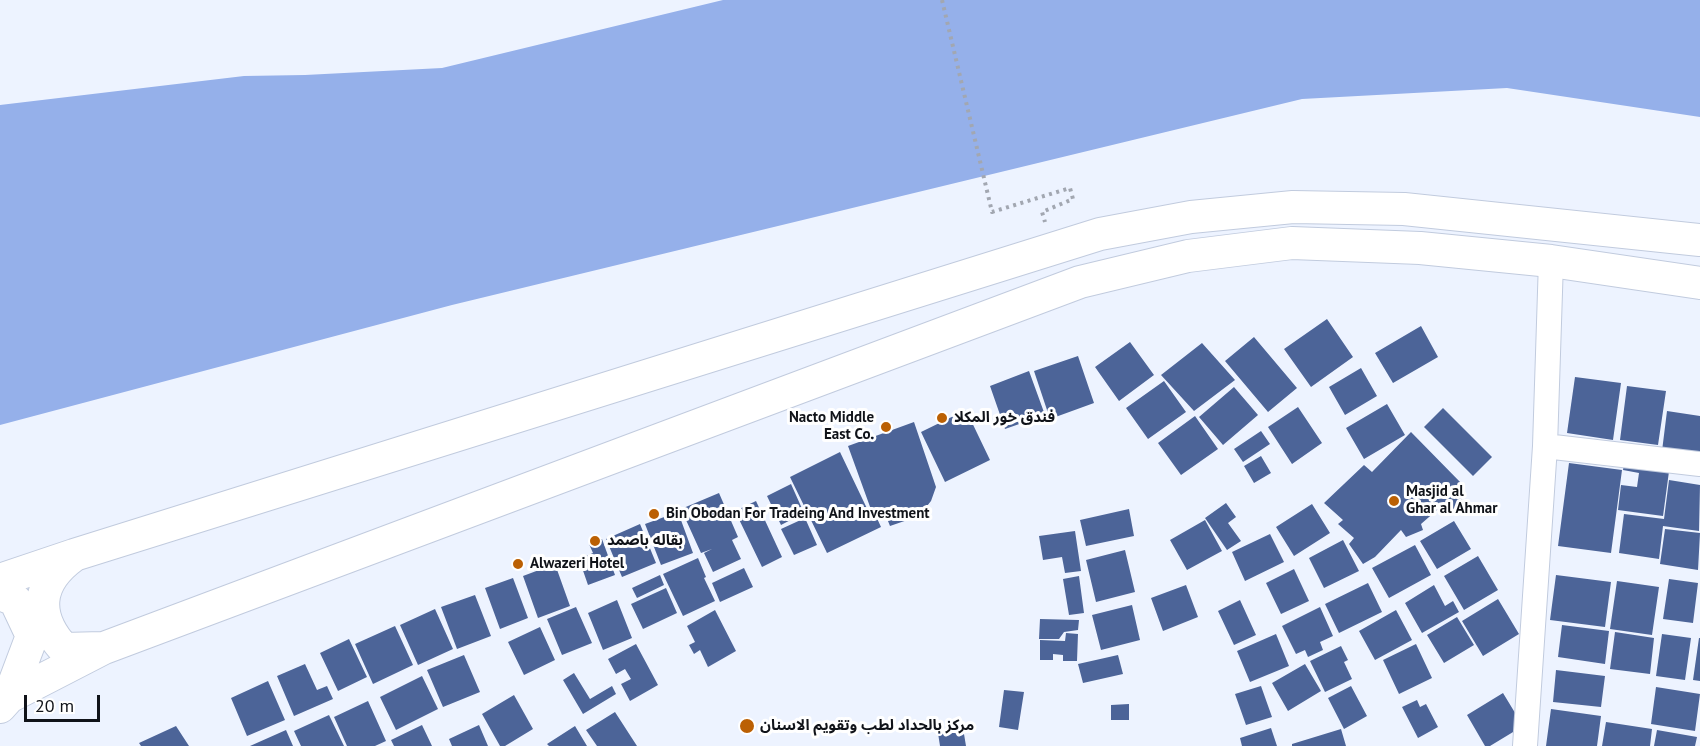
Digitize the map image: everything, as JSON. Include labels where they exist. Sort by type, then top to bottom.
[{"type":"main road","points":[[0,580],[1100,234],[1191,217],[1293,207],[1404,209],[1700,240]]},
{"type":"main road","points":[[5,702],[104,648],[1080,282],[1188,256],[1292,243],[1420,248],[1551,261],[1700,283]]},
{"type":"main road","points":[[74,555],[59,566],[48,582],[43,600],[45,618],[52,636],[64,650],[104,648]]},
{"type":"main road","points":[[0,594],[15,600],[32,636],[5,702]]},
{"type":"street","points":[[1525,746],[1545,446],[1551,261]]},
{"type":"street","points":[[1545,446],[1700,464]]},
{"type":"path","points":[[942,0],[992,212],[1070,188],[1073,199],[1042,212],[1053,249]]},
{"type":"water","points":[[723,0],[1700,0],[1700,117],[1507,88],[1302,99],[452,305],[0,425],[0,105],[244,76],[442,68]]},
{"type":"building","points":[[1327,319],[1353,357],[1311,387],[1284,349]]},
{"type":"building","points":[[1421,326],[1438,357],[1393,383],[1375,353]]},
{"type":"building","points":[[1254,337],[1297,388],[1268,412],[1225,361]]},
{"type":"building","points":[[1130,342],[1154,375],[1119,401],[1095,367]]},
{"type":"building","points":[[1202,343],[1235,380],[1194,411],[1161,375]]},
{"type":"building","points":[[1078,356],[1094,403],[1050,419],[1034,371]]},
{"type":"building","points":[[1361,368],[1377,396],[1345,415],[1329,387]]},
{"type":"building","points":[[1029,371],[1045,415],[1005,429],[990,386]]},
{"type":"building","points":[[1575,377],[1621,383],[1613,440],[1567,433]]},
{"type":"building","points":[[1164,381],[1186,412],[1148,439],[1126,408]]},
{"type":"building","points":[[1627,386],[1666,391],[1658,445],[1620,440]]},
{"type":"building","points":[[1234,387],[1258,415],[1223,445],[1199,417]]},
{"type":"building","points":[[1387,404],[1405,435],[1364,459],[1346,428]]},
{"type":"building","points":[[1298,407],[1322,443],[1292,464],[1268,427]]},
{"type":"building","points":[[1443,408],[1492,457],[1473,476],[1424,427]]},
{"type":"building","points":[[966,410],[990,460],[945,482],[921,432]]},
{"type":"building","points":[[1667,411],[1700,416],[1700,464],[1661,459]]},
{"type":"building","points":[[1195,416],[1218,449],[1181,475],[1158,443]]},
{"type":"building","points":[[914,422],[936,487],[931,501],[919,516],[890,526],[884,511],[873,515],[848,446]]},
{"type":"building","points":[[1261,431],[1270,444],[1243,462],[1234,449]]},
{"type":"building","name":"Masjid al Ghar al Ahmar","points":[[1411,432],[1462,484],[1463,498],[1453,511],[1444,504],[1421,524],[1423,530],[1406,537],[1401,530],[1375,557],[1363,564],[1349,544],[1354,538],[1338,524],[1343,520],[1324,503],[1364,465],[1372,472]]},
{"type":"building","points":[[840,452],[872,519],[876,516],[881,527],[827,553],[790,477]]},
{"type":"building","points":[[1261,456],[1271,473],[1254,483],[1244,466]]},
{"type":"building","points":[[1625,458],[1670,464],[1663,516],[1618,510],[1621,485],[1637,487],[1639,473],[1623,470]]},
{"type":"building","points":[[1569,463],[1622,470],[1611,553],[1558,546]]},
{"type":"building","points":[[1669,480],[1700,485],[1699,531],[1663,526],[1659,559],[1619,553],[1624,514],[1664,519]]},
{"type":"building","points":[[791,484],[804,513],[781,525],[767,496]]},
{"type":"building","points":[[719,493],[738,537],[732,540],[741,559],[713,572],[704,553],[712,549],[701,553],[681,509]]},
{"type":"building","points":[[756,501],[782,557],[762,567],[735,511]]},
{"type":"building","points":[[1226,503],[1236,517],[1228,523],[1241,541],[1227,550],[1205,518]]},
{"type":"building","points":[[1312,504],[1330,533],[1294,556],[1276,527]]},
{"type":"building","points":[[1129,509],[1134,536],[1086,546],[1080,520]]},
{"type":"building","points":[[678,512],[693,553],[661,565],[645,524]]},
{"type":"building","points":[[805,518],[817,545],[794,555],[781,529]]},
{"type":"building","points":[[1205,520],[1222,551],[1187,570],[1170,540]]},
{"type":"building","points":[[1454,521],[1471,549],[1437,569],[1420,541]]},
{"type":"building","points":[[640,524],[656,563],[622,577],[606,539]]},
{"type":"building","points":[[1665,529],[1700,533],[1698,570],[1660,564]]},
{"type":"building","points":[[1075,531],[1081,571],[1065,573],[1062,557],[1043,560],[1039,536]]},
{"type":"building","points":[[1270,534],[1284,562],[1245,581],[1232,552]]},
{"type":"building","points":[[602,539],[615,575],[588,585],[579,559],[593,553],[589,544]]},
{"type":"building","points":[[1343,540],[1359,571],[1324,588],[1309,558]]},
{"type":"building","points":[[1415,545],[1431,575],[1389,598],[1372,568]]},
{"type":"building","points":[[1125,550],[1135,592],[1096,602],[1086,560]]},
{"type":"building","points":[[1478,556],[1498,590],[1464,610],[1444,576]]},
{"type":"building","points":[[698,558],[715,601],[683,616],[663,574]]},
{"type":"building","points":[[555,564],[570,606],[538,618],[523,576]]},
{"type":"building","points":[[744,568],[753,587],[720,602],[712,583]]},
{"type":"building","points":[[1294,569],[1309,601],[1281,614],[1266,583]]},
{"type":"building","points":[[660,575],[664,585],[637,598],[632,588]]},
{"type":"building","points":[[1556,575],[1611,582],[1605,627],[1550,620]]},
{"type":"building","points":[[1079,576],[1084,613],[1069,615],[1063,579]]},
{"type":"building","points":[[513,578],[528,618],[500,629],[485,588]]},
{"type":"building","points":[[1669,579],[1698,583],[1693,623],[1663,619]]},
{"type":"building","points":[[1617,581],[1659,587],[1652,635],[1610,629]]},
{"type":"building","points":[[1368,583],[1382,612],[1339,633],[1325,604]]},
{"type":"building","points":[[1186,585],[1198,617],[1163,631],[1151,598]]},
{"type":"building","points":[[1434,585],[1445,606],[1453,601],[1459,612],[1422,633],[1405,603]]},
{"type":"building","points":[[666,588],[677,613],[643,629],[631,604]]},
{"type":"building","points":[[475,595],[491,636],[457,649],[441,607]]},
{"type":"building","points":[[1498,599],[1519,634],[1483,656],[1462,621]]},
{"type":"building","points":[[617,600],[632,638],[603,650],[588,613]]},
{"type":"building","points":[[1240,600],[1256,635],[1234,645],[1218,611]]},
{"type":"building","points":[[1132,605],[1140,640],[1101,650],[1092,615]]},
{"type":"building","points":[[576,607],[592,643],[562,655],[547,619]]},
{"type":"building","points":[[1320,607],[1333,636],[1320,642],[1323,650],[1308,657],[1305,650],[1296,654],[1282,626]]},
{"type":"building","points":[[435,609],[453,649],[418,665],[400,625]]},
{"type":"building","points":[[715,610],[736,651],[708,667],[700,650],[694,654],[689,645],[695,642],[687,626]]},
{"type":"building","points":[[1396,610],[1412,640],[1375,660],[1359,631]]},
{"type":"building","points":[[1457,617],[1474,645],[1444,663],[1427,635]]},
{"type":"building","points":[[1040,619],[1079,620],[1078,630],[1064,632],[1059,639],[1039,639]]},
{"type":"building","points":[[1562,625],[1609,631],[1605,664],[1558,657]]},
{"type":"building","points":[[395,626],[413,665],[373,684],[355,644]]},
{"type":"building","points":[[540,627],[555,660],[524,675],[508,642]]},
{"type":"building","points":[[1615,632],[1654,638],[1650,674],[1610,669]]},
{"type":"building","points":[[1066,633],[1078,634],[1077,661],[1063,661],[1063,655],[1053,654],[1053,660],[1040,660],[1040,640],[1065,641]]},
{"type":"building","points":[[1276,634],[1289,666],[1250,682],[1237,651]]},
{"type":"building","points":[[1662,634],[1691,638],[1685,680],[1656,676]]},
{"type":"building","points":[[1700,638],[1700,681],[1693,680]]},
{"type":"building","points":[[349,639],[367,677],[338,691],[320,653]]},
{"type":"building","points":[[636,644],[658,685],[630,701],[621,684],[631,679],[625,669],[616,674],[608,659]]},
{"type":"building","points":[[1416,644],[1432,678],[1399,694],[1383,660]]},
{"type":"building","points":[[1341,646],[1348,660],[1344,662],[1352,679],[1325,692],[1310,661]]},
{"type":"building","points":[[464,655],[480,692],[443,707],[427,670]]},
{"type":"building","points":[[1118,655],[1123,674],[1083,683],[1078,664]]},
{"type":"building","points":[[305,664],[317,690],[327,686],[333,699],[294,716],[277,676]]},
{"type":"building","points":[[1305,664],[1321,691],[1288,711],[1272,683]]},
{"type":"building","points":[[1556,670],[1605,676],[1601,707],[1553,702]]},
{"type":"building","points":[[574,673],[590,699],[612,686],[616,694],[583,714],[563,680]]},
{"type":"building","points":[[422,676],[438,709],[396,730],[380,697]]},
{"type":"building","points":[[268,681],[285,720],[247,736],[231,698]]},
{"type":"building","points":[[1261,686],[1272,717],[1246,725],[1235,694]]},
{"type":"building","points":[[1351,686],[1367,716],[1344,729],[1328,698]]},
{"type":"building","points":[[1656,687],[1700,694],[1695,731],[1651,724]]},
{"type":"building","points":[[1004,690],[1024,692],[1018,730],[999,727]]},
{"type":"building","points":[[1503,693],[1523,726],[1490,746],[1485,746],[1467,715]]},
{"type":"building","points":[[514,695],[533,729],[505,746],[500,746],[482,714]]},
{"type":"building","points":[[1417,700],[1420,707],[1426,704],[1438,727],[1418,738],[1402,707]]},
{"type":"building","points":[[368,701],[386,741],[375,746],[347,746],[334,717]]},
{"type":"building","points":[[1129,704],[1129,720],[1111,720],[1111,705]]},
{"type":"building","points":[[1551,709],[1601,716],[1597,746],[1546,746]]},
{"type":"building","points":[[615,712],[637,746],[597,746],[586,730]]},
{"type":"building","points":[[329,715],[344,746],[301,746],[294,731]]},
{"type":"building","points":[[1606,722],[1652,729],[1650,746],[1602,746]]},
{"type":"building","points":[[422,725],[432,746],[394,746],[391,740]]},
{"type":"building","points":[[479,725],[488,746],[452,746],[449,739]]},
{"type":"building","points":[[176,726],[189,746],[141,746],[139,743]]},
{"type":"building","points":[[575,726],[587,746],[549,746],[547,744]]},
{"type":"building","points":[[963,728],[966,746],[940,746],[938,733]]},
{"type":"building","points":[[1271,728],[1277,746],[1242,746],[1240,738]]},
{"type":"building","points":[[1341,729],[1346,746],[1292,746],[1292,744]]},
{"type":"building","points":[[286,730],[293,746],[250,746]]},
{"type":"building","points":[[1657,730],[1697,737],[1695,746],[1654,746]]},
{"type":"place","name":"فندق خور المكلا","points":[[942,418]]},
{"type":"place","name":"Nacto Middle East Co.","points":[[886,427]]},
{"type":"place","name":"Masjid al Ghar al Ahmar","points":[[1394,501]]},
{"type":"place","name":"Bin Obodan For Tradeing And Investment","points":[[654,514]]},
{"type":"place","name":"بقاله باصمد","points":[[595,541]]},
{"type":"place","name":"Alwazeri Hotel","points":[[518,564]]},
{"type":"place","name":"مركز بالحداد لطب وتقويم الاسنان","points":[[747,726]]}]
